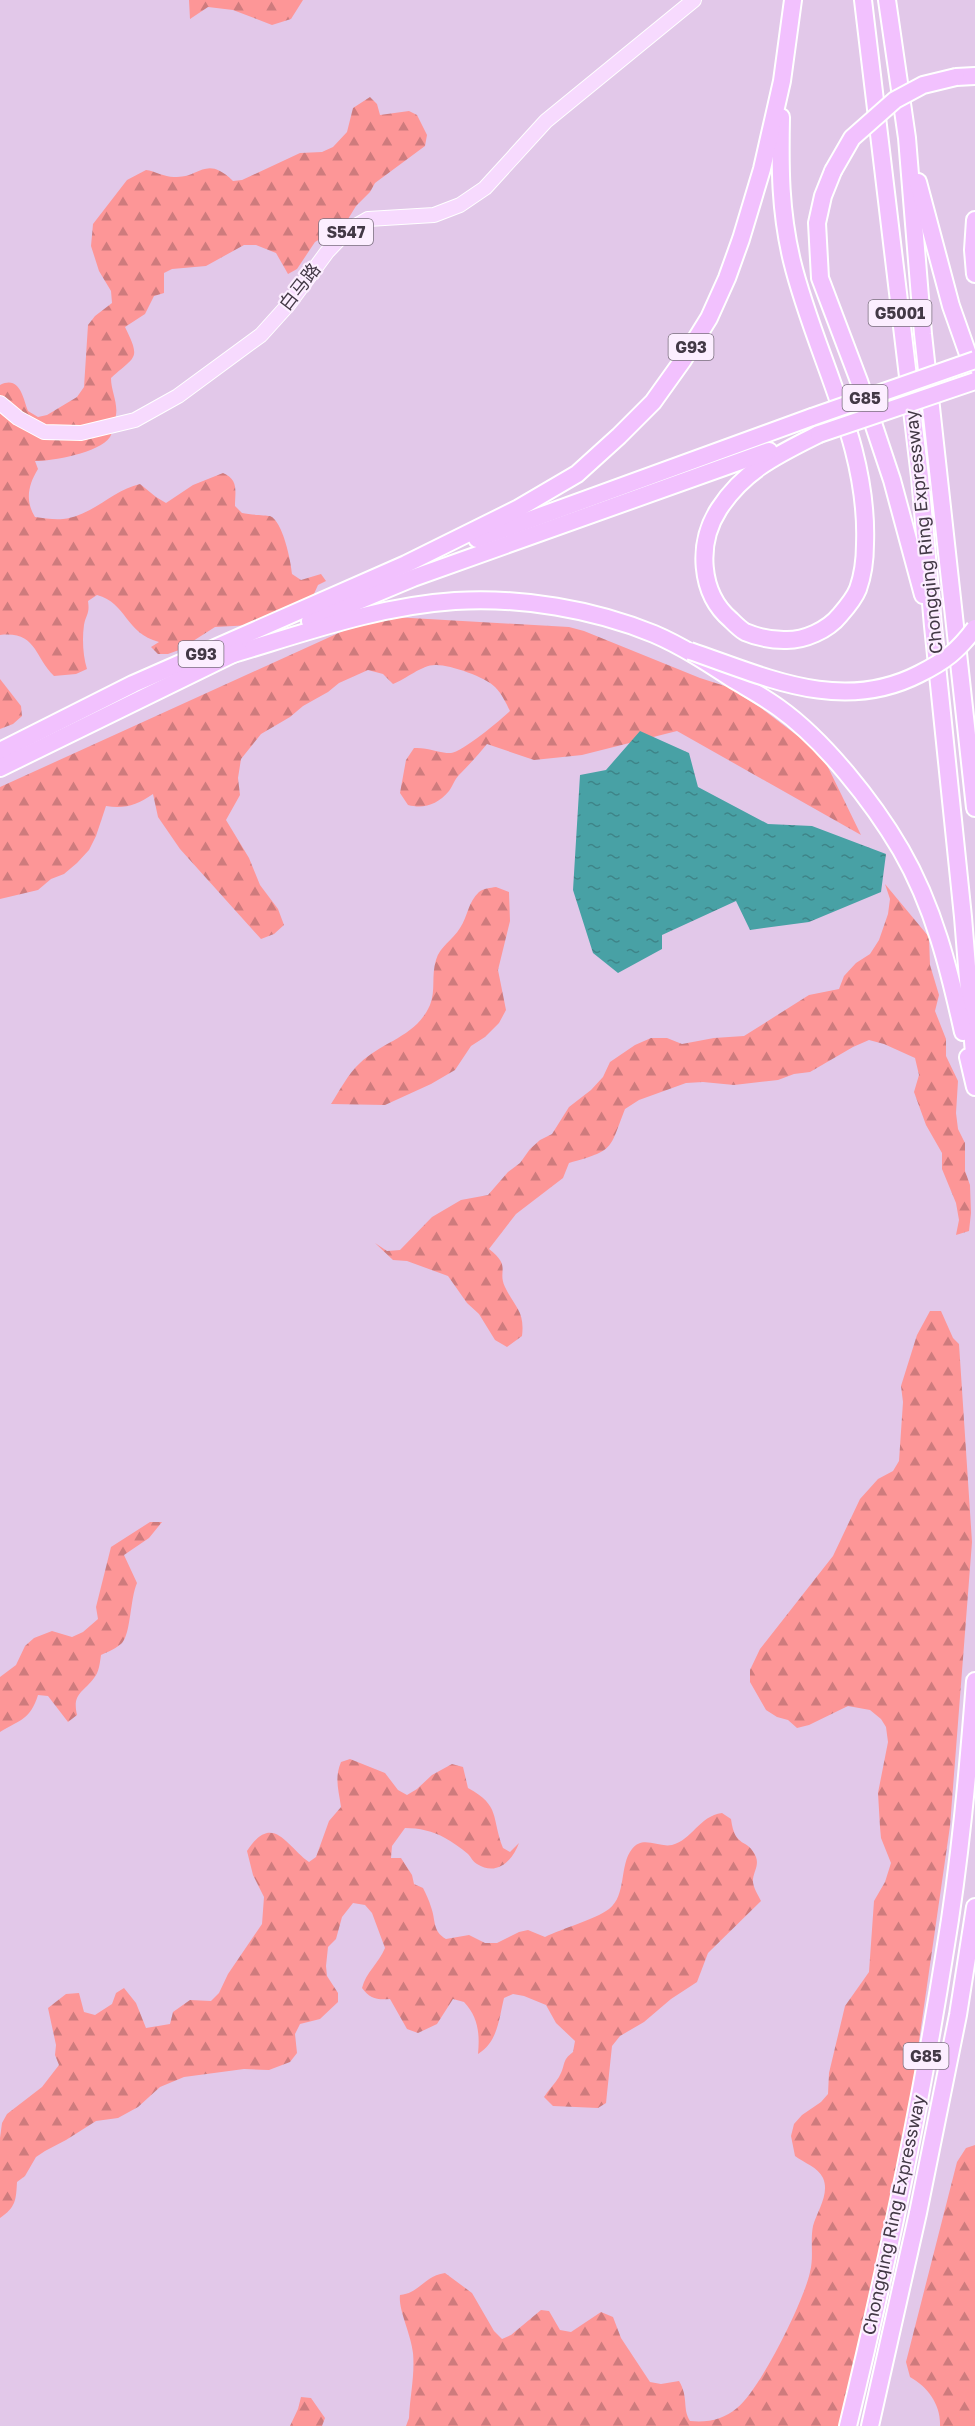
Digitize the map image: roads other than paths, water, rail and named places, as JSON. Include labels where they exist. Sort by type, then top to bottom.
[{"type":"highway","name":"G93","points":[[0,751],[133,684],[406,564],[519,508],[577,474],[619,436],[653,402],[683,360],[709,318],[727,278],[762,169],[782,81],[793,0]]},
{"type":"highway","name":"Chongqing Ring Expressway","points":[[863,0],[920,477],[963,917],[975,1066]]},
{"type":"highway","name":"Chongqing Ring Expressway","points":[[888,0],[907,138],[923,334],[975,808]]},
{"type":"highway","name":"G85","points":[[933,626],[909,549],[892,480],[859,381],[820,278],[818,222],[823,196],[833,171],[852,138],[895,100],[923,85],[956,77],[975,76]]},
{"type":"highway","points":[[782,81],[780,166],[782,214],[806,312],[844,412],[859,476],[866,521],[865,558],[858,588],[851,601],[832,624],[808,636],[787,640],[767,638],[743,631],[722,613],[710,594],[704,569],[705,543],[718,510],[761,464],[819,434]]},
{"type":"highway","points":[[907,138],[951,306],[975,374]]},
{"type":"highway","points":[[975,220],[973,250],[975,274]]},
{"type":"highway","points":[[406,564],[975,360]]},
{"type":"highway","points":[[230,655],[413,578],[975,381]]},
{"type":"highway","name":"G93","points":[[0,768],[230,655],[360,616],[455,601],[505,600],[568,609],[654,634],[690,651],[788,684],[822,691],[852,693],[885,688],[947,660],[975,628]]},
{"type":"highway","points":[[690,651],[780,708],[816,741],[848,775],[902,850],[922,890],[948,963],[975,1087]]},
{"type":"highway","name":"Chongqing Ring Expressway","points":[[848,2426],[897,2208],[944,1962],[959,1851],[975,1681]]},
{"type":"highway","name":"Chongqing Ring Expressway","points":[[870,2426],[921,2202],[958,2015],[975,1907]]},
{"type":"main road","name":"白马路","points":[[0,403],[18,418],[44,432],[81,433],[135,420],[178,396],[261,335],[288,305],[327,252],[347,231],[368,219],[434,215],[460,205],[485,188],[546,121],[694,0]]},
{"type":"water","points":[[640,731],[689,753],[698,787],[768,824],[812,826],[886,854],[881,892],[809,922],[750,930],[736,901],[662,935],[662,949],[618,973],[593,953],[573,890],[580,775],[606,770]]}]
